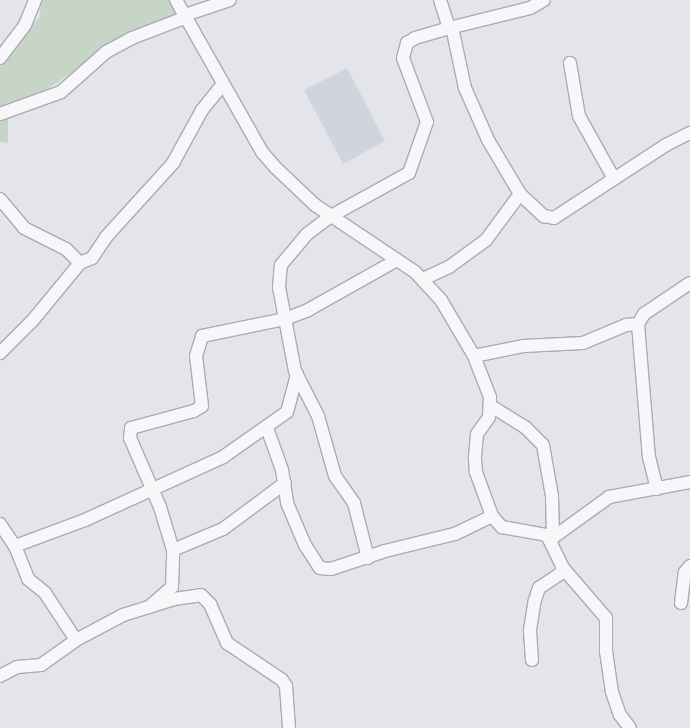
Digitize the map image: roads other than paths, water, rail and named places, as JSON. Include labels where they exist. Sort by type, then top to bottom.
[{"type":"street","points":[[0,58],[25,25],[35,0]]},
{"type":"street","points":[[176,0],[262,152],[296,188],[331,216],[423,279],[441,300],[474,356],[491,406],[489,417],[477,434],[475,459],[476,472],[492,516],[502,526],[542,533],[552,539]]},
{"type":"street","points":[[0,114],[61,92],[106,52],[132,38],[230,0]]},
{"type":"street","points":[[440,0],[451,28],[464,88],[488,140],[520,194],[544,216],[554,218],[690,133]]},
{"type":"street","points":[[368,558],[354,503],[335,476],[318,416],[296,374],[279,287],[281,265],[307,234],[331,216],[409,173],[427,122],[405,65],[403,50],[415,38],[511,14],[544,0]]},
{"type":"street","points":[[570,63],[579,116],[614,179]]},
{"type":"street","points":[[0,353],[33,320],[80,263],[92,258],[106,237],[173,163],[202,110],[223,84]]},
{"type":"street","points":[[423,279],[449,267],[486,240],[520,194]]},
{"type":"street","points":[[0,199],[24,228],[66,249],[80,263]]},
{"type":"street","points":[[149,607],[172,587],[173,550],[160,507],[151,490],[130,430],[134,426],[194,412],[202,406],[196,347],[202,336],[285,319],[308,310],[397,260]]},
{"type":"street","points":[[657,489],[649,458],[638,324],[644,314],[690,283]]},
{"type":"street","points":[[474,356],[523,346],[583,343],[626,325],[638,324]]},
{"type":"street","points":[[15,546],[85,520],[224,456],[267,428],[291,407],[296,374]]},
{"type":"street","points":[[491,406],[525,427],[542,445],[552,496],[552,539],[563,568],[606,618],[606,651],[612,692],[620,715],[630,728]]},
{"type":"street","points":[[267,428],[285,483],[287,503],[296,525],[320,568],[332,569],[455,534],[492,516]]},
{"type":"street","points":[[552,539],[609,497],[690,482]]},
{"type":"street","points":[[173,550],[223,529],[265,501],[285,483]]},
{"type":"street","points":[[0,524],[15,546],[28,579],[45,593],[76,640]]},
{"type":"street","points":[[681,603],[686,572],[690,566]]},
{"type":"street","points":[[532,660],[530,630],[534,600],[539,588],[560,574],[563,568]]},
{"type":"street","points":[[0,676],[17,667],[41,665],[76,640],[123,615],[188,596],[205,597],[227,643],[238,654],[282,680],[286,686],[289,728]]}]
